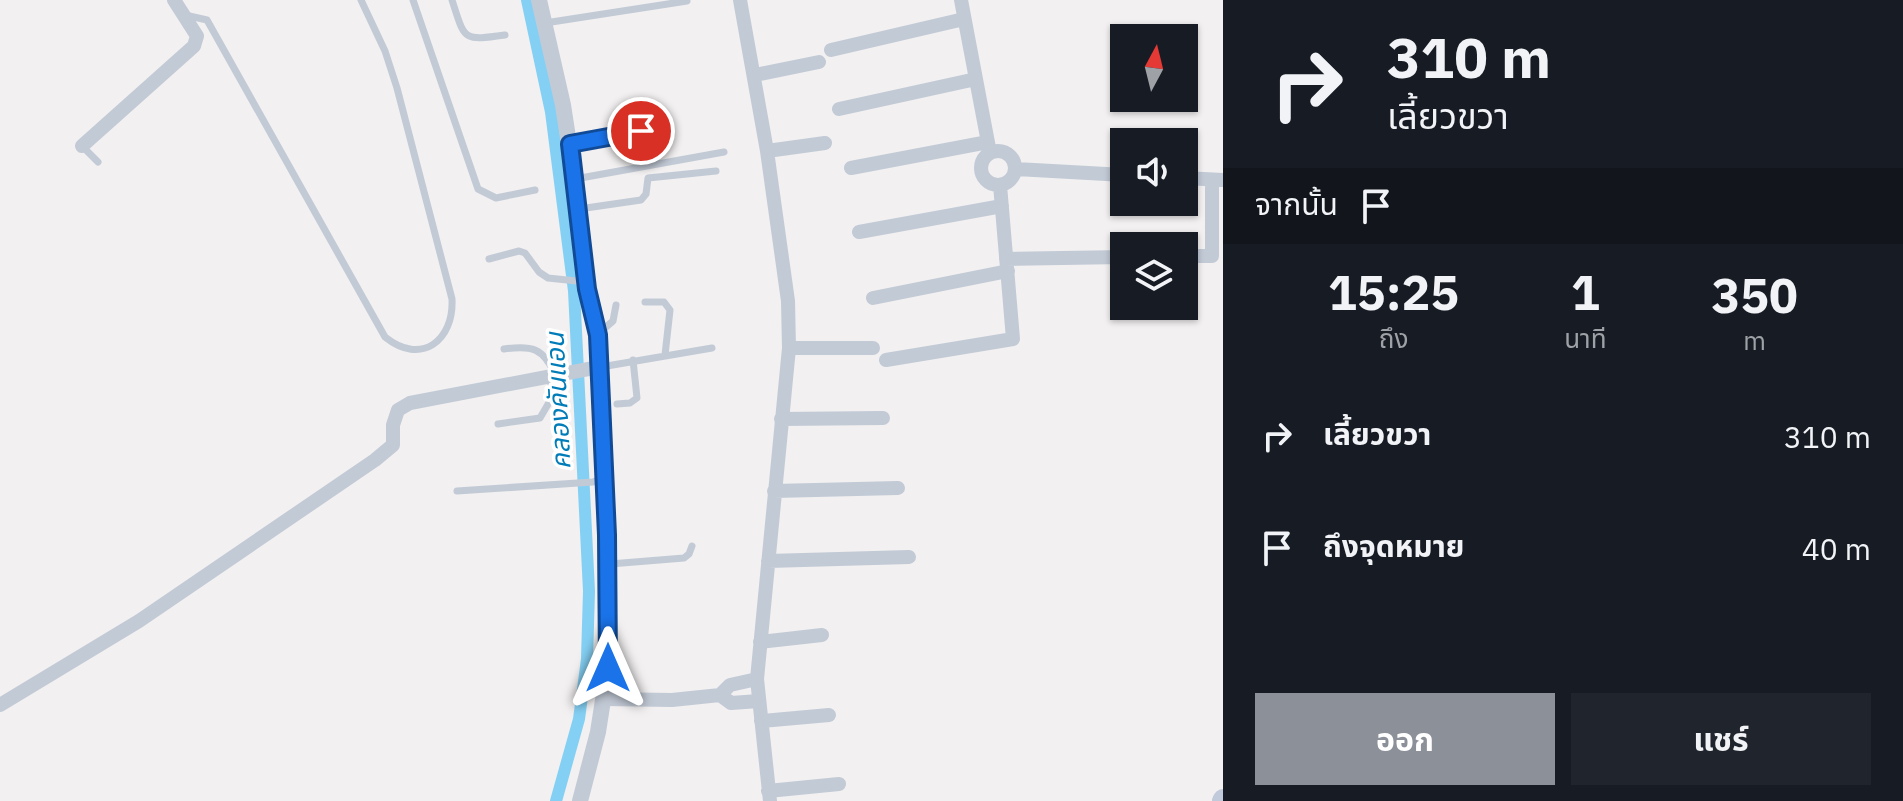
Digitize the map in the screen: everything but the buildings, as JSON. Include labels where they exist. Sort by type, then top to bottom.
[{"type":"street","points":[[82,146],[194,46],[197,36],[174,0]]},
{"type":"street","points":[[539,0],[570,144],[579,209],[581,282],[598,335],[599,480],[608,564],[608,668],[604,699],[580,801]]},
{"type":"street","points":[[740,0],[755,75],[788,301],[789,348],[757,679],[769,796],[839,784]]},
{"type":"street","points":[[851,168],[989,148],[1010,155],[1016,169],[1011,180],[1000,185],[989,182],[982,173],[982,162],[989,148],[961,0]]},
{"type":"street","points":[[831,50],[964,19]]},
{"type":"street","points":[[755,75],[819,62]]},
{"type":"street","points":[[839,109],[976,79]]},
{"type":"street","points":[[767,151],[825,143]]},
{"type":"street","points":[[1016,169],[1110,174]]},
{"type":"street","points":[[1198,256],[1212,256],[1217,180]]},
{"type":"street","points":[[886,360],[1013,339],[1000,185]]},
{"type":"street","points":[[859,232],[1002,206]]},
{"type":"street","points":[[873,298],[1007,265],[1110,258]]},
{"type":"street","points":[[789,348],[873,348]]},
{"type":"street","points":[[0,705],[139,621],[375,460],[393,445],[393,425],[398,410],[410,403],[599,367]]},
{"type":"street","points":[[781,419],[883,418]]},
{"type":"street","points":[[774,491],[898,488]]},
{"type":"street","points":[[768,561],[909,557]]},
{"type":"street","points":[[760,642],[822,635]]},
{"type":"street","points":[[604,699],[672,700],[720,695],[730,685],[757,679]]},
{"type":"street","points":[[720,695],[731,703],[759,701]]},
{"type":"street","points":[[761,721],[829,715]]},
{"type":"lane","points":[[184,15],[207,20],[385,337],[406,350],[419,351],[431,346],[450,327],[452,299],[397,88],[385,51],[361,0]]},
{"type":"lane","points":[[413,0],[478,189],[496,198],[535,190]]},
{"type":"lane","points":[[452,0],[463,33],[469,37],[505,35]]},
{"type":"lane","points":[[545,23],[687,1]]},
{"type":"lane","points":[[570,144],[641,131],[663,142]]},
{"type":"lane","points":[[82,146],[98,162]]},
{"type":"lane","points":[[575,179],[724,152]]},
{"type":"lane","points":[[579,209],[641,200],[646,194],[648,178],[716,171]]},
{"type":"lane","points":[[489,259],[519,251],[525,253],[539,272],[558,281],[581,282]]},
{"type":"lane","points":[[645,302],[664,302],[670,310],[665,355]]},
{"type":"lane","points":[[598,335],[613,321],[616,305]]},
{"type":"lane","points":[[498,424],[540,418],[551,399],[556,376],[550,362],[539,351],[524,346],[504,349]]},
{"type":"lane","points":[[599,367],[712,348]]},
{"type":"lane","points":[[617,404],[630,403],[637,398],[633,360]]},
{"type":"lane","points":[[457,491],[599,480]]},
{"type":"lane","points":[[608,564],[684,558],[692,546]]},
{"type":"waterway","name":"คลองคันแอน","points":[[527,0],[551,112],[574,291],[589,591],[587,659],[579,719],[556,801]]},
{"type":"route","points":[[608,668],[607,535],[598,335],[587,289],[570,144],[641,131]]}]
